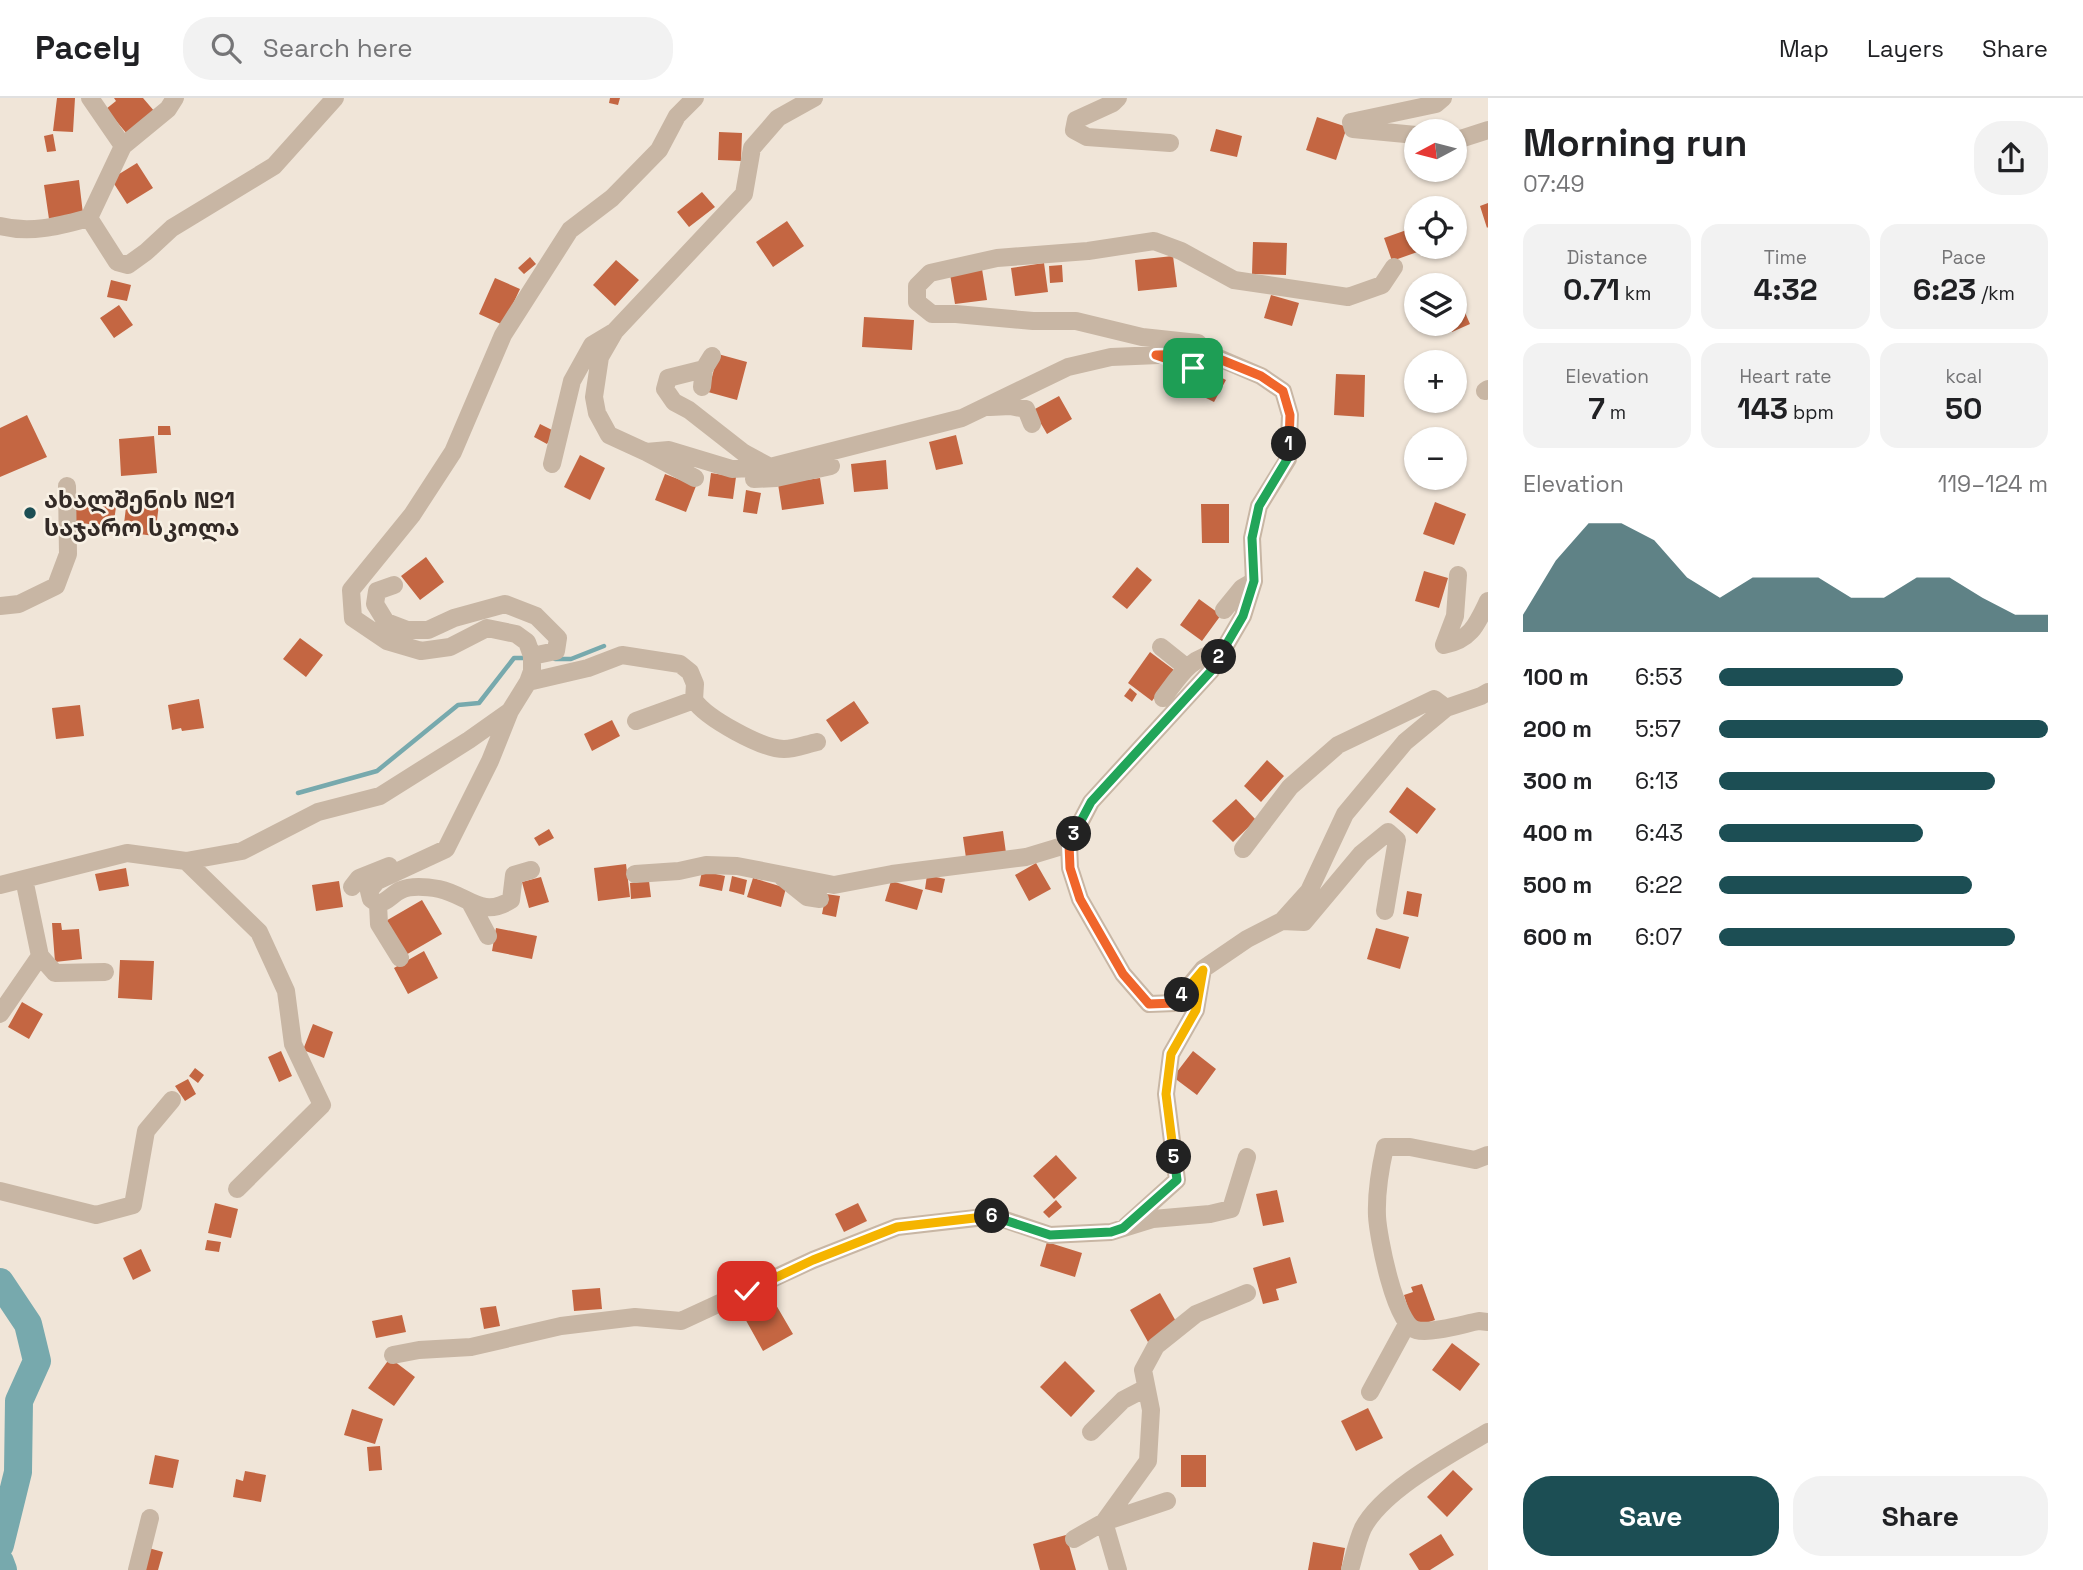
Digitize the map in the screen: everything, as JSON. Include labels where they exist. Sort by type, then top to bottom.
[{"type":"street","points":[[90,98],[123,146]]},
{"type":"street","points":[[0,226],[16,230],[48,229],[89,218],[123,146],[168,109],[175,98]]},
{"type":"street","points":[[89,218],[117,262],[128,265],[172,228],[274,166],[335,98]]},
{"type":"street","points":[[531,870],[514,875],[511,900],[501,906],[488,908],[471,904],[440,889],[414,887],[399,890],[387,902],[378,904],[371,899],[369,891],[377,881],[446,849],[510,711],[528,682],[532,671],[532,656],[527,642],[516,634],[487,628],[450,647],[421,652],[387,641],[353,618],[351,590],[412,515],[453,452],[503,335],[570,230],[612,198],[660,150],[677,116],[695,98]]},
{"type":"street","points":[[695,478],[609,435],[597,414],[594,397],[600,357],[615,331],[744,194],[752,148],[778,118],[814,98]]},
{"type":"street","points":[[1118,98],[1113,103],[1076,120],[1074,130],[1087,137],[1170,143]]},
{"type":"street","points":[[1404,134],[1353,129],[1351,122],[1436,104],[1443,98]]},
{"type":"street","points":[[1467,137],[1488,130]]},
{"type":"street","points":[[1207,354],[1198,343],[1142,337],[1076,321],[932,314],[917,302],[917,286],[930,273],[997,258],[1088,251],[1154,241],[1181,251],[1234,279],[1348,297],[1382,285],[1394,267]]},
{"type":"street","points":[[552,464],[572,381],[592,345],[615,331]]},
{"type":"street","points":[[646,452],[669,450],[732,469],[751,479],[776,478],[962,418],[1068,367],[1111,357],[1207,354],[1261,376],[1283,391],[1290,415],[1288,458],[1259,506],[1252,538],[1254,581],[1243,616],[1211,671],[1091,802],[1069,844],[1070,868],[1080,899],[1123,974],[1149,1004],[1175,1003],[1203,970],[1247,939],[1282,921],[1309,891],[1345,814],[1405,742],[1446,708],[1488,692]]},
{"type":"street","points":[[1156,355],[1193,368]]},
{"type":"street","points":[[706,371],[668,378],[665,388],[668,396],[744,453],[770,467]]},
{"type":"street","points":[[984,408],[1010,406],[1026,409],[1032,424]]},
{"type":"street","points":[[732,469],[770,467],[846,455],[870,454]]},
{"type":"street","points":[[0,606],[19,604],[56,586],[68,554],[67,486]]},
{"type":"street","points":[[1458,575],[1455,616],[1444,645],[1456,643],[1475,629],[1488,601]]},
{"type":"street","points":[[1224,610],[1242,587],[1254,581]]},
{"type":"street","points":[[394,585],[377,591],[375,604],[386,622],[407,630],[428,630],[454,618],[505,604],[536,615],[558,638],[556,651],[532,656]]},
{"type":"street","points":[[1161,648],[1186,667]]},
{"type":"street","points":[[1163,698],[1186,667],[1210,654],[1220,653]]},
{"type":"street","points":[[528,682],[588,668],[622,655],[680,664],[690,672],[695,684],[694,700],[701,710],[768,747],[786,750],[817,742]]},
{"type":"street","points":[[1243,849],[1290,787],[1338,745],[1434,699],[1446,708]]},
{"type":"street","points":[[636,721],[694,700]]},
{"type":"street","points":[[0,886],[127,853],[186,861],[242,851],[318,812],[380,796],[470,740],[510,711]]},
{"type":"street","points":[[1282,921],[1304,922],[1360,854],[1388,832],[1397,840],[1385,911]]},
{"type":"street","points":[[635,874],[679,871],[706,865],[737,866],[834,885],[892,874],[1026,857],[1069,844]]},
{"type":"street","points":[[352,887],[359,878],[379,869],[424,859]]},
{"type":"street","points":[[186,861],[259,932],[286,991],[293,1044],[322,1105],[237,1189]]},
{"type":"street","points":[[780,874],[807,897],[820,899]]},
{"type":"street","points":[[23,879],[40,956],[55,974],[105,972]]},
{"type":"street","points":[[378,904],[379,924],[400,958]]},
{"type":"street","points":[[471,904],[488,936]]},
{"type":"street","points":[[0,1014],[40,956]]},
{"type":"street","points":[[1123,1228],[1177,1180],[1166,1094],[1171,1054],[1196,1010],[1203,970]]},
{"type":"street","points":[[0,1191],[96,1215],[133,1205],[146,1131],[172,1100]]},
{"type":"street","points":[[1488,1155],[1475,1160],[1410,1147],[1385,1147],[1379,1174],[1377,1216],[1388,1276],[1407,1324],[1413,1330],[1488,1322]]},
{"type":"street","points":[[393,1356],[419,1350],[471,1347],[561,1325],[635,1317],[681,1321],[813,1260],[897,1227],[994,1216],[1050,1235],[1111,1232],[1153,1219],[1210,1214],[1231,1209],[1247,1157]]},
{"type":"street","points":[[1104,1522],[1147,1461],[1151,1410],[1143,1370],[1156,1346],[1196,1314],[1247,1293]]},
{"type":"street","points":[[1370,1392],[1407,1324]]},
{"type":"street","points":[[1091,1432],[1123,1400],[1146,1388]]},
{"type":"street","points":[[1350,1570],[1363,1528],[1383,1502],[1445,1457],[1488,1432]]},
{"type":"street","points":[[1074,1539],[1104,1522],[1167,1501]]},
{"type":"street","points":[[137,1570],[150,1518]]},
{"type":"street","points":[[1104,1522],[1118,1570]]},
{"type":"building","points":[[57,98],[75,98],[73,132],[53,131]]},
{"type":"building","points":[[114,98],[143,98],[155,112],[128,135],[106,109],[116,101]]},
{"type":"building","points":[[610,98],[620,98],[618,105],[609,103]]},
{"type":"building","points":[[1317,117],[1347,127],[1336,160],[1306,150]]},
{"type":"building","points":[[1216,129],[1242,136],[1237,157],[1210,151]]},
{"type":"building","points":[[719,132],[742,133],[741,161],[718,160]]},
{"type":"building","points":[[53,134],[56,151],[47,152],[44,136]]},
{"type":"building","points":[[137,163],[153,188],[127,204],[111,179]]},
{"type":"building","points":[[79,180],[83,214],[49,219],[44,185]]},
{"type":"building","points":[[702,192],[715,207],[689,227],[677,212]]},
{"type":"building","points":[[1488,203],[1488,227],[1487,228],[1480,206]]},
{"type":"building","points":[[787,221],[804,246],[773,267],[756,242]]},
{"type":"building","points":[[1404,231],[1404,257],[1392,261],[1384,238]]},
{"type":"building","points":[[1253,242],[1287,243],[1286,275],[1252,274]]},
{"type":"building","points":[[1173,256],[1177,287],[1138,291],[1135,260]]},
{"type":"building","points":[[530,257],[536,264],[524,274],[518,268]]},
{"type":"building","points":[[616,260],[639,280],[615,306],[593,285]]},
{"type":"building","points":[[1044,263],[1048,292],[1015,296],[1011,268]]},
{"type":"building","points":[[1062,265],[1063,282],[1050,283],[1049,266]]},
{"type":"building","points":[[982,269],[987,300],[955,304],[950,274]]},
{"type":"building","points":[[495,278],[520,289],[503,325],[479,314]]},
{"type":"building","points":[[111,280],[131,285],[127,301],[107,297]]},
{"type":"building","points":[[1271,295],[1299,303],[1292,326],[1264,318]]},
{"type":"building","points":[[119,305],[133,325],[114,338],[100,318]]},
{"type":"building","points":[[864,317],[914,320],[912,350],[862,347]]},
{"type":"building","points":[[718,354],[747,362],[737,400],[708,392]]},
{"type":"building","points":[[1201,367],[1226,380],[1214,402],[1190,390]]},
{"type":"building","points":[[1336,374],[1365,375],[1364,417],[1334,415]]},
{"type":"building","points":[[1059,396],[1072,419],[1047,434],[1033,410]]},
{"type":"building","points":[[27,415],[47,457],[0,477],[0,428]]},
{"type":"building","points":[[540,424],[554,431],[547,444],[534,437]]},
{"type":"building","points":[[158,426],[170,426],[171,435],[158,435]]},
{"type":"building","points":[[956,435],[963,464],[936,470],[929,442]]},
{"type":"building","points":[[154,436],[157,473],[121,476],[119,439]]},
{"type":"building","points":[[580,455],[605,468],[590,500],[564,487]]},
{"type":"building","points":[[886,460],[888,489],[854,492],[851,464]]},
{"type":"building","points":[[711,473],[736,477],[733,499],[708,496]]},
{"type":"building","points":[[665,474],[696,486],[686,512],[655,500]]},
{"type":"building","points":[[820,478],[824,504],[782,510],[778,484]]},
{"type":"building","points":[[746,490],[761,493],[757,514],[743,512]]},
{"type":"building","points":[[127,499],[159,504],[155,536],[123,532]]},
{"type":"building","points":[[73,501],[116,507],[113,528],[70,521]]},
{"type":"building","points":[[1435,502],[1466,514],[1454,545],[1423,534]]},
{"type":"building","points":[[1201,504],[1229,504],[1229,543],[1202,543]]},
{"type":"building","points":[[426,557],[444,582],[420,600],[401,576]]},
{"type":"building","points":[[1137,567],[1152,580],[1127,609],[1112,597]]},
{"type":"building","points":[[1424,571],[1448,578],[1439,608],[1415,601]]},
{"type":"building","points":[[1199,599],[1221,615],[1202,641],[1180,625]]},
{"type":"building","points":[[300,638],[323,655],[306,677],[283,659]]},
{"type":"building","points":[[1150,652],[1174,670],[1152,701],[1128,683]]},
{"type":"building","points":[[1130,688],[1137,694],[1132,702],[1124,696]]},
{"type":"building","points":[[199,699],[204,728],[172,730],[168,705]]},
{"type":"building","points":[[854,701],[869,723],[841,742],[826,720]]},
{"type":"building","points":[[80,705],[84,736],[56,739],[52,708]]},
{"type":"building","points":[[612,720],[620,736],[592,751],[584,734]]},
{"type":"building","points":[[1267,760],[1284,776],[1261,802],[1244,786]]},
{"type":"building","points":[[1407,787],[1436,809],[1417,834],[1389,812]]},
{"type":"building","points":[[1236,799],[1256,820],[1233,842],[1212,821]]},
{"type":"building","points":[[549,829],[554,838],[539,846],[534,838]]},
{"type":"building","points":[[1003,831],[1006,853],[966,858],[963,837]]},
{"type":"building","points":[[1036,863],[1051,889],[1029,901],[1015,875]]},
{"type":"building","points":[[626,864],[630,897],[598,901],[594,868]]},
{"type":"building","points":[[126,868],[129,886],[99,891],[95,874]]},
{"type":"building","points":[[702,871],[725,876],[722,891],[699,886]]},
{"type":"building","points":[[927,875],[945,879],[942,893],[925,889]]},
{"type":"building","points":[[732,876],[747,880],[744,895],[729,891]]},
{"type":"building","points":[[541,877],[549,902],[529,908],[522,882]]},
{"type":"building","points":[[753,878],[786,888],[781,907],[747,897]]},
{"type":"building","points":[[339,881],[343,907],[316,911],[312,885]]},
{"type":"building","points":[[649,881],[651,897],[631,899],[630,883]]},
{"type":"building","points":[[891,881],[923,890],[917,910],[885,901]]},
{"type":"building","points":[[1407,891],[1422,894],[1418,917],[1403,914]]},
{"type":"building","points":[[826,894],[840,896],[836,917],[822,914]]},
{"type":"building","points":[[422,900],[442,934],[404,956],[384,922]]},
{"type":"building","points":[[52,923],[61,923],[62,930],[79,929],[82,959],[55,962]]},
{"type":"building","points":[[496,928],[537,936],[532,959],[492,951]]},
{"type":"building","points":[[1376,928],[1409,937],[1400,969],[1367,959]]},
{"type":"building","points":[[424,951],[438,978],[408,994],[394,968]]},
{"type":"building","points":[[120,960],[154,961],[152,1000],[118,998]]},
{"type":"building","points":[[22,1002],[43,1014],[29,1039],[8,1027]]},
{"type":"building","points":[[313,1024],[333,1032],[324,1058],[303,1050]]},
{"type":"building","points":[[281,1051],[292,1076],[279,1082],[268,1057]]},
{"type":"building","points":[[1193,1051],[1216,1069],[1197,1095],[1173,1077]]},
{"type":"building","points":[[195,1068],[204,1075],[198,1083],[189,1076]]},
{"type":"building","points":[[188,1079],[196,1094],[185,1101],[175,1086]]},
{"type":"building","points":[[1056,1155],[1077,1178],[1054,1199],[1033,1176]]},
{"type":"building","points":[[1277,1190],[1284,1222],[1263,1226],[1256,1194]]},
{"type":"building","points":[[1056,1200],[1062,1207],[1049,1218],[1043,1212]]},
{"type":"building","points":[[215,1203],[238,1209],[231,1238],[208,1233]]},
{"type":"building","points":[[858,1203],[867,1221],[844,1232],[835,1214]]},
{"type":"building","points":[[207,1240],[221,1242],[219,1252],[205,1250]]},
{"type":"building","points":[[1047,1242],[1082,1253],[1075,1277],[1040,1266]]},
{"type":"building","points":[[141,1249],[151,1271],[133,1280],[123,1258]]},
{"type":"building","points":[[1290,1257],[1297,1283],[1276,1289],[1279,1300],[1263,1304],[1253,1268]]},
{"type":"building","points":[[1422,1284],[1435,1320],[1414,1327],[1404,1295],[1413,1292],[1411,1287]]},
{"type":"building","points":[[600,1288],[602,1309],[574,1311],[572,1290]]},
{"type":"building","points":[[1160,1293],[1178,1325],[1148,1342],[1130,1310]]},
{"type":"building","points":[[772,1298],[793,1334],[763,1351],[743,1315]]},
{"type":"building","points":[[496,1306],[500,1326],[484,1329],[480,1308]]},
{"type":"building","points":[[402,1315],[406,1332],[376,1338],[372,1321]]},
{"type":"building","points":[[1452,1343],[1480,1364],[1460,1391],[1432,1370]]},
{"type":"building","points":[[390,1358],[415,1377],[394,1406],[368,1388]]},
{"type":"building","points":[[1065,1361],[1095,1391],[1071,1417],[1040,1387]]},
{"type":"building","points":[[1368,1408],[1383,1438],[1356,1451],[1341,1421]]},
{"type":"building","points":[[352,1409],[383,1419],[375,1444],[344,1435]]},
{"type":"building","points":[[380,1446],[382,1470],[369,1471],[367,1447]]},
{"type":"building","points":[[155,1455],[179,1460],[173,1488],[149,1484]]},
{"type":"building","points":[[1181,1455],[1206,1455],[1206,1487],[1181,1487]]},
{"type":"building","points":[[1453,1470],[1473,1489],[1447,1517],[1427,1497]]},
{"type":"building","points":[[245,1471],[266,1475],[261,1502],[233,1497],[236,1479],[243,1481]]},
{"type":"building","points":[[1441,1534],[1454,1555],[1430,1570],[1419,1570],[1409,1554]]},
{"type":"building","points":[[1066,1535],[1076,1570],[1040,1570],[1033,1544]]},
{"type":"building","points":[[1313,1542],[1345,1548],[1341,1570],[1308,1570]]},
{"type":"building","points":[[145,1547],[163,1552],[158,1570],[140,1570]]},
{"type":"waterway","points":[[555,659],[571,659],[604,646]]},
{"type":"waterway","points":[[298,793],[377,771],[458,705],[479,703],[514,658],[527,658]]},
{"type":"waterway","points":[[0,1282],[28,1324],[37,1361],[19,1401],[18,1472],[0,1545]]},
{"type":"waterway","points":[[0,1562],[3,1570]]},
{"type":"place","name":"ახალშენის №1 საჯარო სკოლა","points":[[30,513]]},
{"type":"route","points":[[747,1291],[813,1260],[897,1227],[994,1216],[1050,1235],[1111,1232],[1123,1228],[1177,1180],[1166,1094],[1171,1054],[1196,1010],[1203,970],[1175,1003],[1149,1004],[1123,974],[1080,899],[1070,868],[1069,844],[1091,802],[1211,671],[1243,616],[1254,581],[1252,538],[1259,506],[1288,458],[1290,415],[1283,391],[1261,376],[1207,354],[1156,355],[1193,368]]}]
